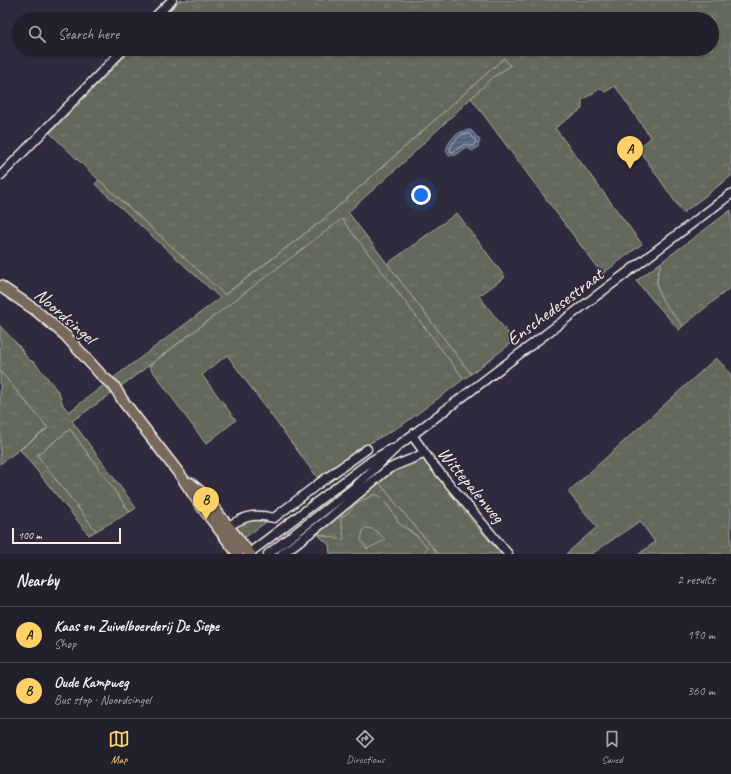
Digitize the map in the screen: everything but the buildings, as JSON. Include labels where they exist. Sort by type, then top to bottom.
[{"type":"main road","name":"Noordsingel","points":[[0,286],[34,309],[65,335],[103,377],[114,386],[123,401],[181,476],[199,503],[249,554]]},
{"type":"main road","name":"Noordsingel","points":[[224,529],[238,554]]},
{"type":"street","points":[[160,12],[172,0]]},
{"type":"street","points":[[0,176],[117,56]]},
{"type":"street","name":"Enschedesestraat","points":[[268,554],[355,487],[399,445],[731,194]]},
{"type":"street","name":"Wittepalenweg","points":[[412,435],[424,453],[508,554]]},
{"type":"street","name":"Enschedesestraat","points":[[249,554],[371,461],[399,445]]},
{"type":"street","points":[[224,529],[248,516],[254,515],[274,518],[367,449]]},
{"type":"street","points":[[282,554],[338,511],[387,470],[424,453]]},
{"type":"green space","points":[[180,0],[731,0],[731,176],[683,213],[638,148],[651,138],[615,86],[605,92],[601,88],[582,100],[582,109],[555,128],[642,244],[602,274],[471,98],[493,77],[510,66],[504,58],[324,219],[224,295],[104,185],[50,133],[125,56],[719,56],[719,12],[168,12]]},
{"type":"green space","points":[[504,58],[510,66],[493,77],[404,162],[348,212],[471,374],[464,379],[342,219],[119,388],[112,379],[220,298],[95,184],[99,180],[225,295],[324,219]]},
{"type":"green space","points":[[731,210],[731,287],[683,326],[666,305],[658,291],[657,283],[661,265],[660,263]]},
{"type":"green space","points":[[457,213],[505,277],[479,296],[514,341],[471,374],[387,264]]},
{"type":"green space","points":[[342,218],[464,379],[405,423],[358,450],[319,480],[227,355],[202,375],[236,420],[206,444],[149,366]]},
{"type":"green space","points":[[660,263],[661,265],[657,283],[658,291],[666,305],[683,326],[679,330],[636,281]]},
{"type":"green space","points":[[0,326],[19,346],[28,359],[35,363],[49,380],[59,393],[63,405],[69,412],[104,385],[111,394],[72,421],[136,508],[130,512],[70,429],[37,455],[96,531],[89,535],[20,450],[48,428],[0,371]]},
{"type":"green space","points":[[716,358],[731,373],[731,554],[639,554],[655,542],[640,521],[593,554],[566,554],[597,527],[568,492]]},
{"type":"green space","points":[[0,371],[48,428],[0,464]]},
{"type":"green space","points":[[70,429],[130,512],[96,531],[37,455]]},
{"type":"green space","points":[[420,459],[426,459],[465,513],[501,554],[438,554],[379,482],[405,464]]},
{"type":"green space","points":[[379,482],[438,554],[422,554],[428,548],[410,530],[400,524],[386,502],[375,494],[355,504],[349,512],[341,517],[344,539],[342,540],[316,533]]},
{"type":"green space","points":[[375,494],[379,495],[384,500],[403,526],[420,539],[428,548],[422,554],[330,554],[329,545],[316,533],[327,537],[343,528],[340,523],[341,517],[349,512],[355,504]]},
{"type":"green space","points":[[252,518],[269,520],[244,538],[238,534],[237,527],[244,520]]},
{"type":"green space","points":[[366,528],[375,530],[385,540],[367,549],[361,540],[363,530]]},
{"type":"water","points":[[471,130],[480,140],[478,147],[472,151],[468,148],[464,148],[456,155],[449,156],[446,150],[452,138],[462,131]]},
{"type":"place","name":"Kaas en Zuivelboerderij De Siepe","points":[[630,169]]},
{"type":"place","name":"Oude Kampweg","points":[[206,520]]}]
